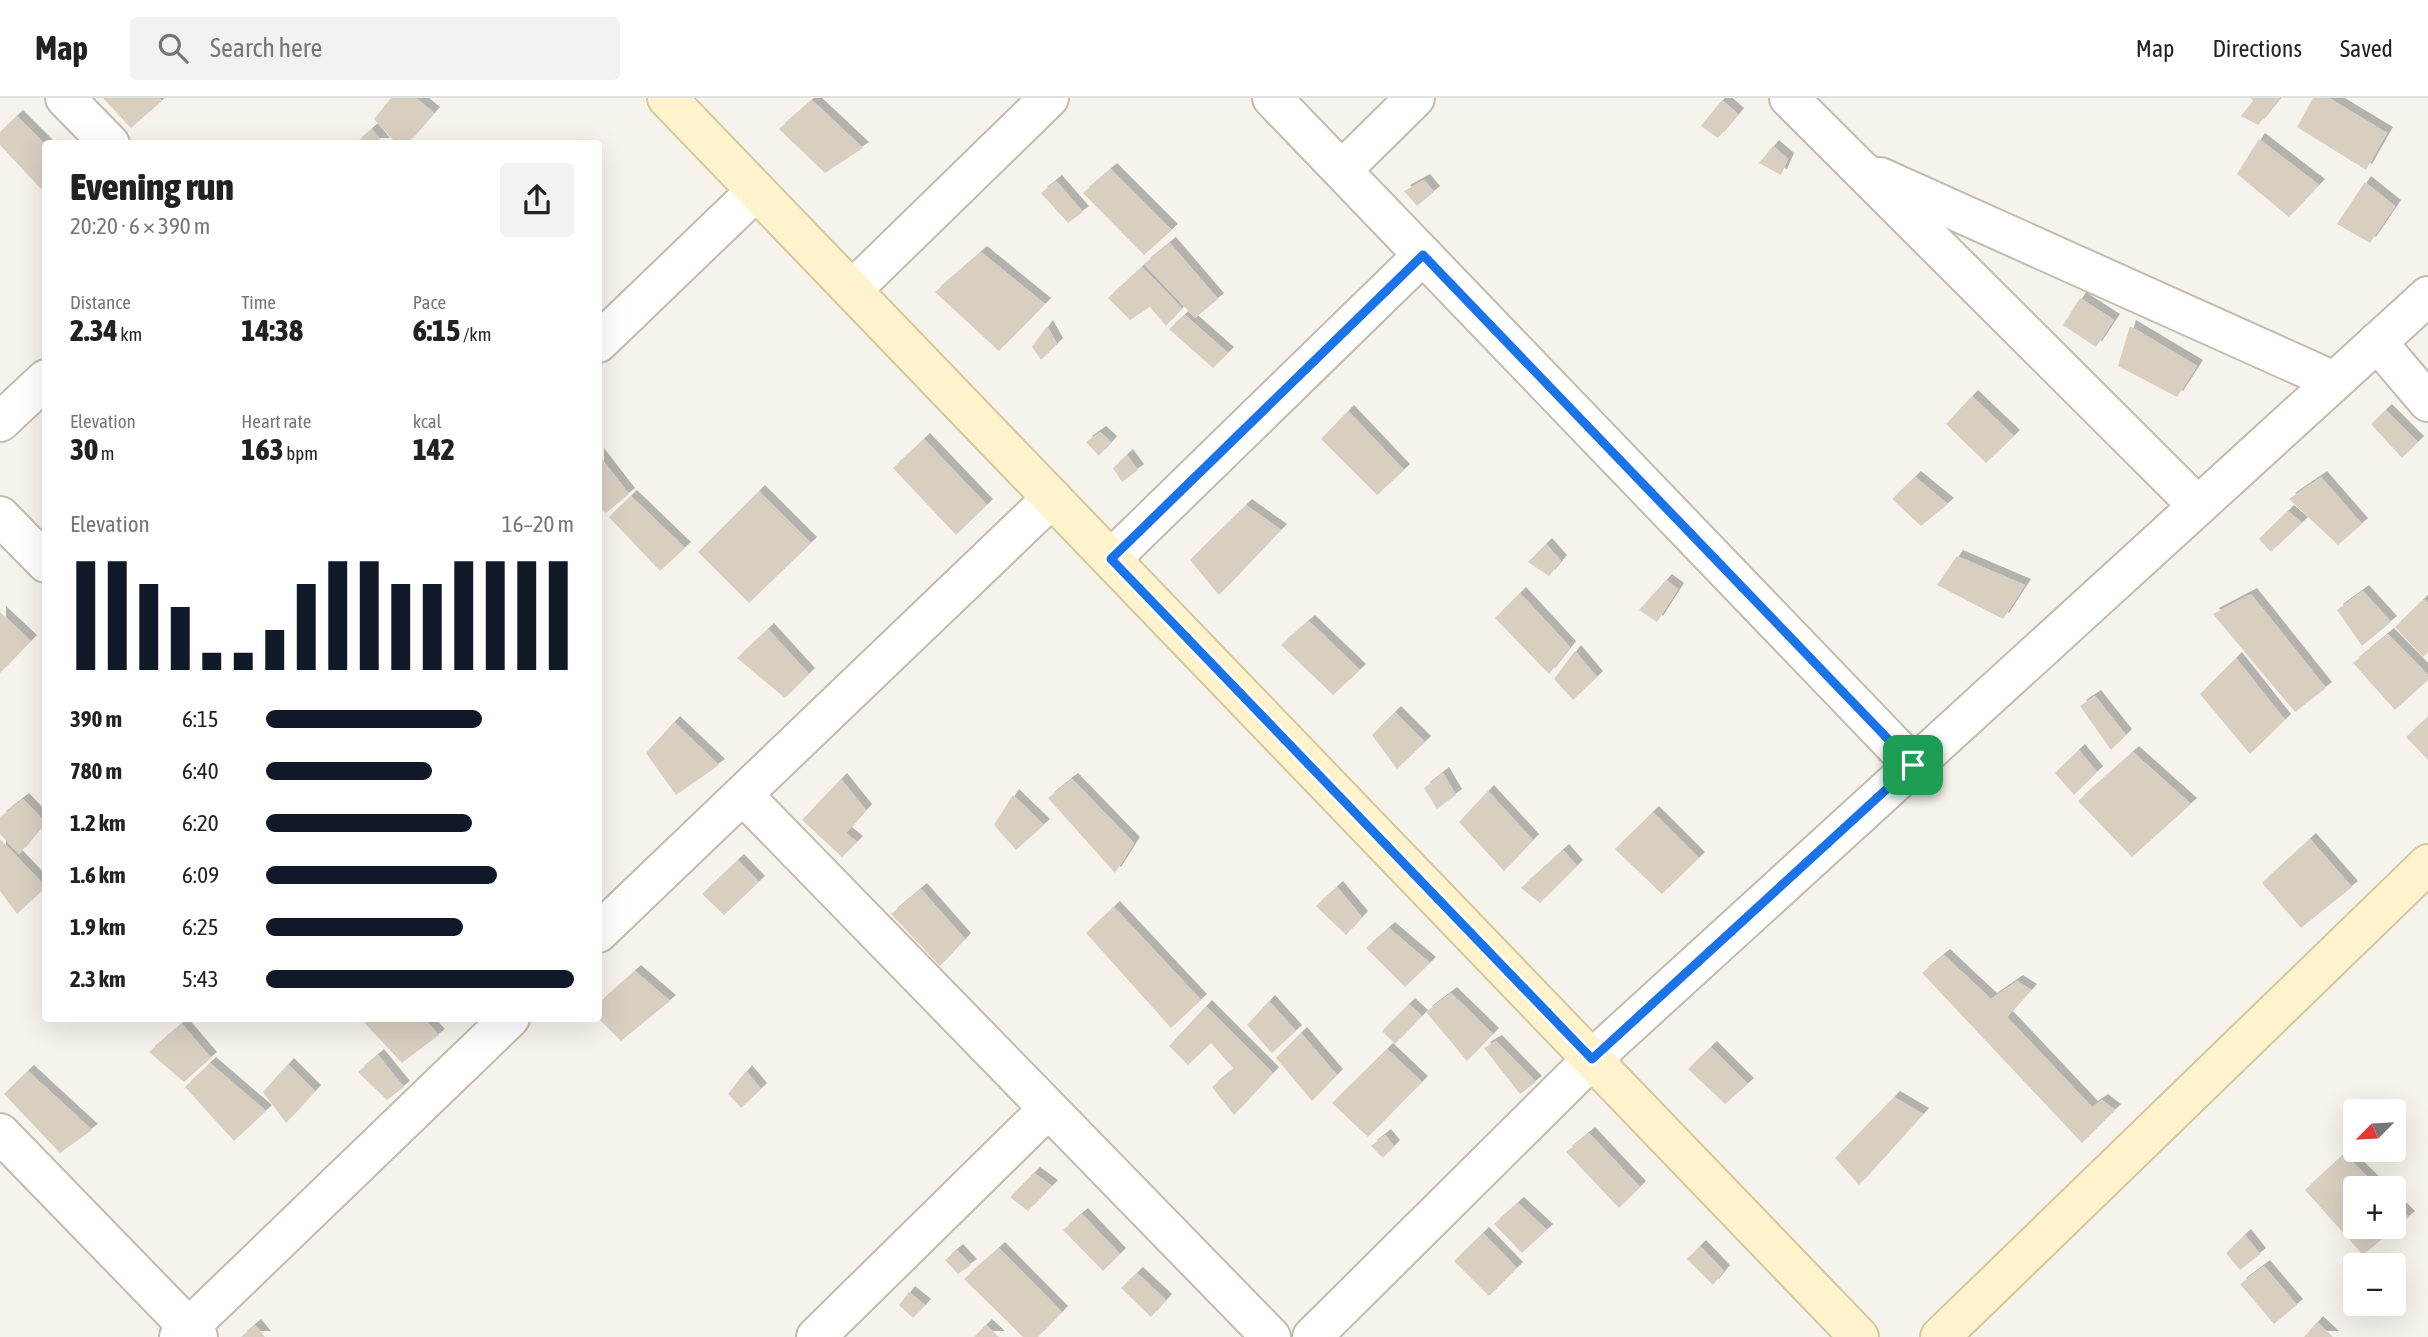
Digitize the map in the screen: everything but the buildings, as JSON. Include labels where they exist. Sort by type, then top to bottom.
[{"type":"street","points":[[65,98],[106,140]]},
{"type":"street","points":[[667,98],[1859,1337]]},
{"type":"street","points":[[852,290],[1049,98]]},
{"type":"street","points":[[1272,98],[1913,765]]},
{"type":"street","points":[[1342,170],[1415,98]]},
{"type":"street","points":[[1789,98],[2198,506]]},
{"type":"street","points":[[1857,167],[2334,381]]},
{"type":"street","points":[[602,339],[756,191]]},
{"type":"street","points":[[1111,559],[1423,255]]},
{"type":"street","points":[[1312,1337],[1592,1059],[2428,296]]},
{"type":"street","points":[[2377,342],[2428,402]]},
{"type":"street","points":[[0,422],[42,383]]},
{"type":"street","points":[[602,929],[1052,498]]},
{"type":"street","points":[[0,516],[42,559]]},
{"type":"street","points":[[743,795],[1271,1337]]},
{"type":"street","points":[[1940,1337],[2428,864]]},
{"type":"street","points":[[0,1133],[189,1334],[500,1022]]},
{"type":"street","points":[[816,1337],[1048,1109]]},
{"type":"route","points":[[1423,255],[1913,765],[1592,1059],[1111,559],[1423,255]]}]
